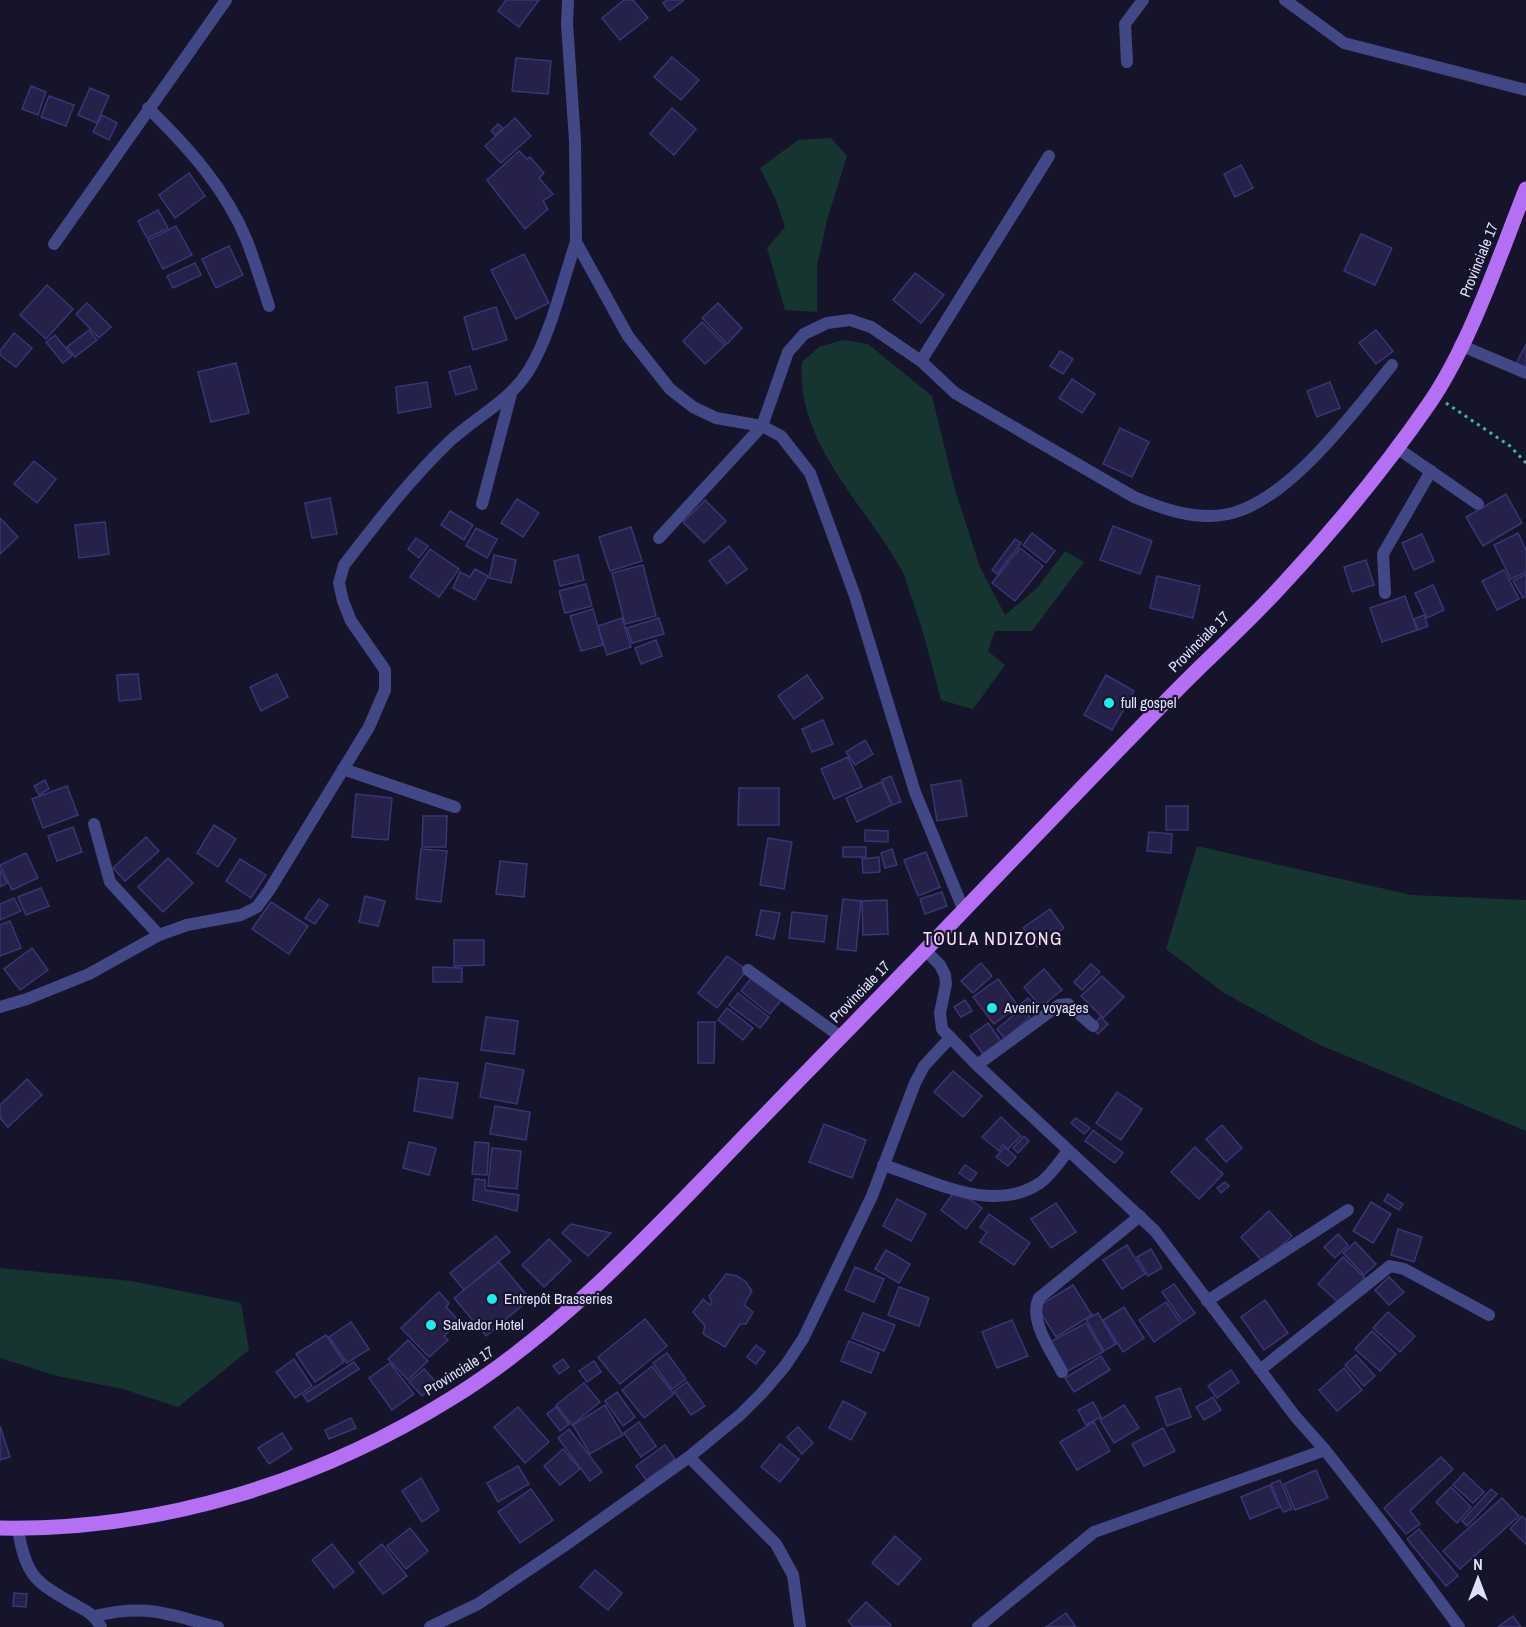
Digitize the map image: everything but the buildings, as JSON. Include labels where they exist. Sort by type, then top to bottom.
[{"type":"main road","name":"Provinciale 17","points":[[0,1528],[66,1527],[160,1515],[266,1488],[364,1447],[451,1399],[516,1355],[587,1294],[686,1197],[1168,698],[1282,586],[1352,506],[1435,396],[1478,312],[1526,189]]},
{"type":"street","points":[[54,244],[226,0]]},
{"type":"street","points":[[0,1007],[27,999],[89,974],[159,935],[187,925],[241,915],[257,907],[369,727],[385,690],[385,669],[351,621],[343,601],[339,583],[344,565],[433,458],[453,438],[511,394],[528,372],[541,347],[576,242],[575,141],[567,24],[568,0]]},
{"type":"street","points":[[1127,62],[1125,24],[1143,0]]},
{"type":"street","points":[[1285,0],[1344,43],[1526,90]]},
{"type":"street","points":[[148,108],[185,143],[207,171],[246,239],[269,306]]},
{"type":"street","points":[[921,361],[1049,156]]},
{"type":"street","points":[[576,242],[628,336],[670,389],[693,407],[716,418],[762,426],[781,436],[810,473],[852,586],[915,792],[964,911]]},
{"type":"street","points":[[659,538],[762,426],[788,352],[804,334],[827,324],[850,320],[871,327],[921,361],[955,393],[1106,481],[1159,507],[1193,516],[1227,514],[1260,502],[1336,433],[1392,365]]},
{"type":"street","points":[[1461,345],[1526,373]]},
{"type":"street","points":[[482,504],[511,394]]},
{"type":"street","points":[[1397,448],[1478,504]]},
{"type":"street","points":[[1385,593],[1383,554],[1431,471]]},
{"type":"street","points":[[343,769],[455,807]]},
{"type":"street","points":[[94,824],[110,882],[159,935]]},
{"type":"street","points":[[926,950],[940,965],[945,975],[946,984],[940,1013],[942,1029],[977,1065],[1155,1231],[1459,1627]]},
{"type":"street","points":[[748,970],[841,1037]]},
{"type":"street","points":[[977,1065],[1059,1005],[1068,1004],[1093,1026]]},
{"type":"street","points":[[430,1627],[478,1605],[510,1584],[689,1457],[740,1415],[785,1366],[803,1338],[868,1204],[915,1083],[924,1066],[950,1038]]},
{"type":"street","points":[[883,1164],[979,1196],[1000,1198],[1022,1192],[1041,1182],[1068,1151]]},
{"type":"street","points":[[1207,1301],[1348,1210]]},
{"type":"street","points":[[1062,1372],[1035,1317],[1035,1306],[1039,1298],[1140,1216]]},
{"type":"street","points":[[1260,1370],[1390,1266],[1404,1269],[1489,1315]]},
{"type":"street","points":[[978,1627],[1094,1532],[1325,1450]]},
{"type":"street","points":[[689,1457],[776,1544],[793,1575],[800,1627]]},
{"type":"street","points":[[18,1529],[23,1556],[30,1571],[43,1585],[98,1622],[135,1609],[156,1610],[218,1627]]},
{"type":"path","points":[[1435,396],[1510,446],[1526,464]]},
{"type":"green space","points":[[831,138],[847,156],[827,220],[817,266],[817,312],[785,310],[767,248],[785,227],[776,200],[760,168],[798,140]]},
{"type":"green space","points":[[843,340],[868,344],[932,396],[955,490],[980,567],[1005,615],[1037,588],[1065,551],[1084,562],[1032,631],[995,631],[988,651],[1005,665],[973,709],[941,700],[903,572],[835,471],[809,419],[803,391],[802,362],[819,347]]},
{"type":"green space","points":[[1197,846],[1411,895],[1526,900],[1526,1131],[1318,1044],[1224,993],[1166,949]]},
{"type":"green space","points":[[0,1268],[131,1281],[241,1303],[249,1350],[178,1407],[123,1389],[57,1376],[0,1358]]},
{"type":"place","name":"full gospel","points":[[1109,703]]},
{"type":"place","name":"Avenir voyages","points":[[992,1008]]},
{"type":"place","name":"Entrepôt Brasseries","points":[[492,1299]]},
{"type":"place","name":"Salvador Hotel","points":[[431,1325]]},
{"type":"district","name":"TOULA NDIZONG","points":[[993,939]]}]
